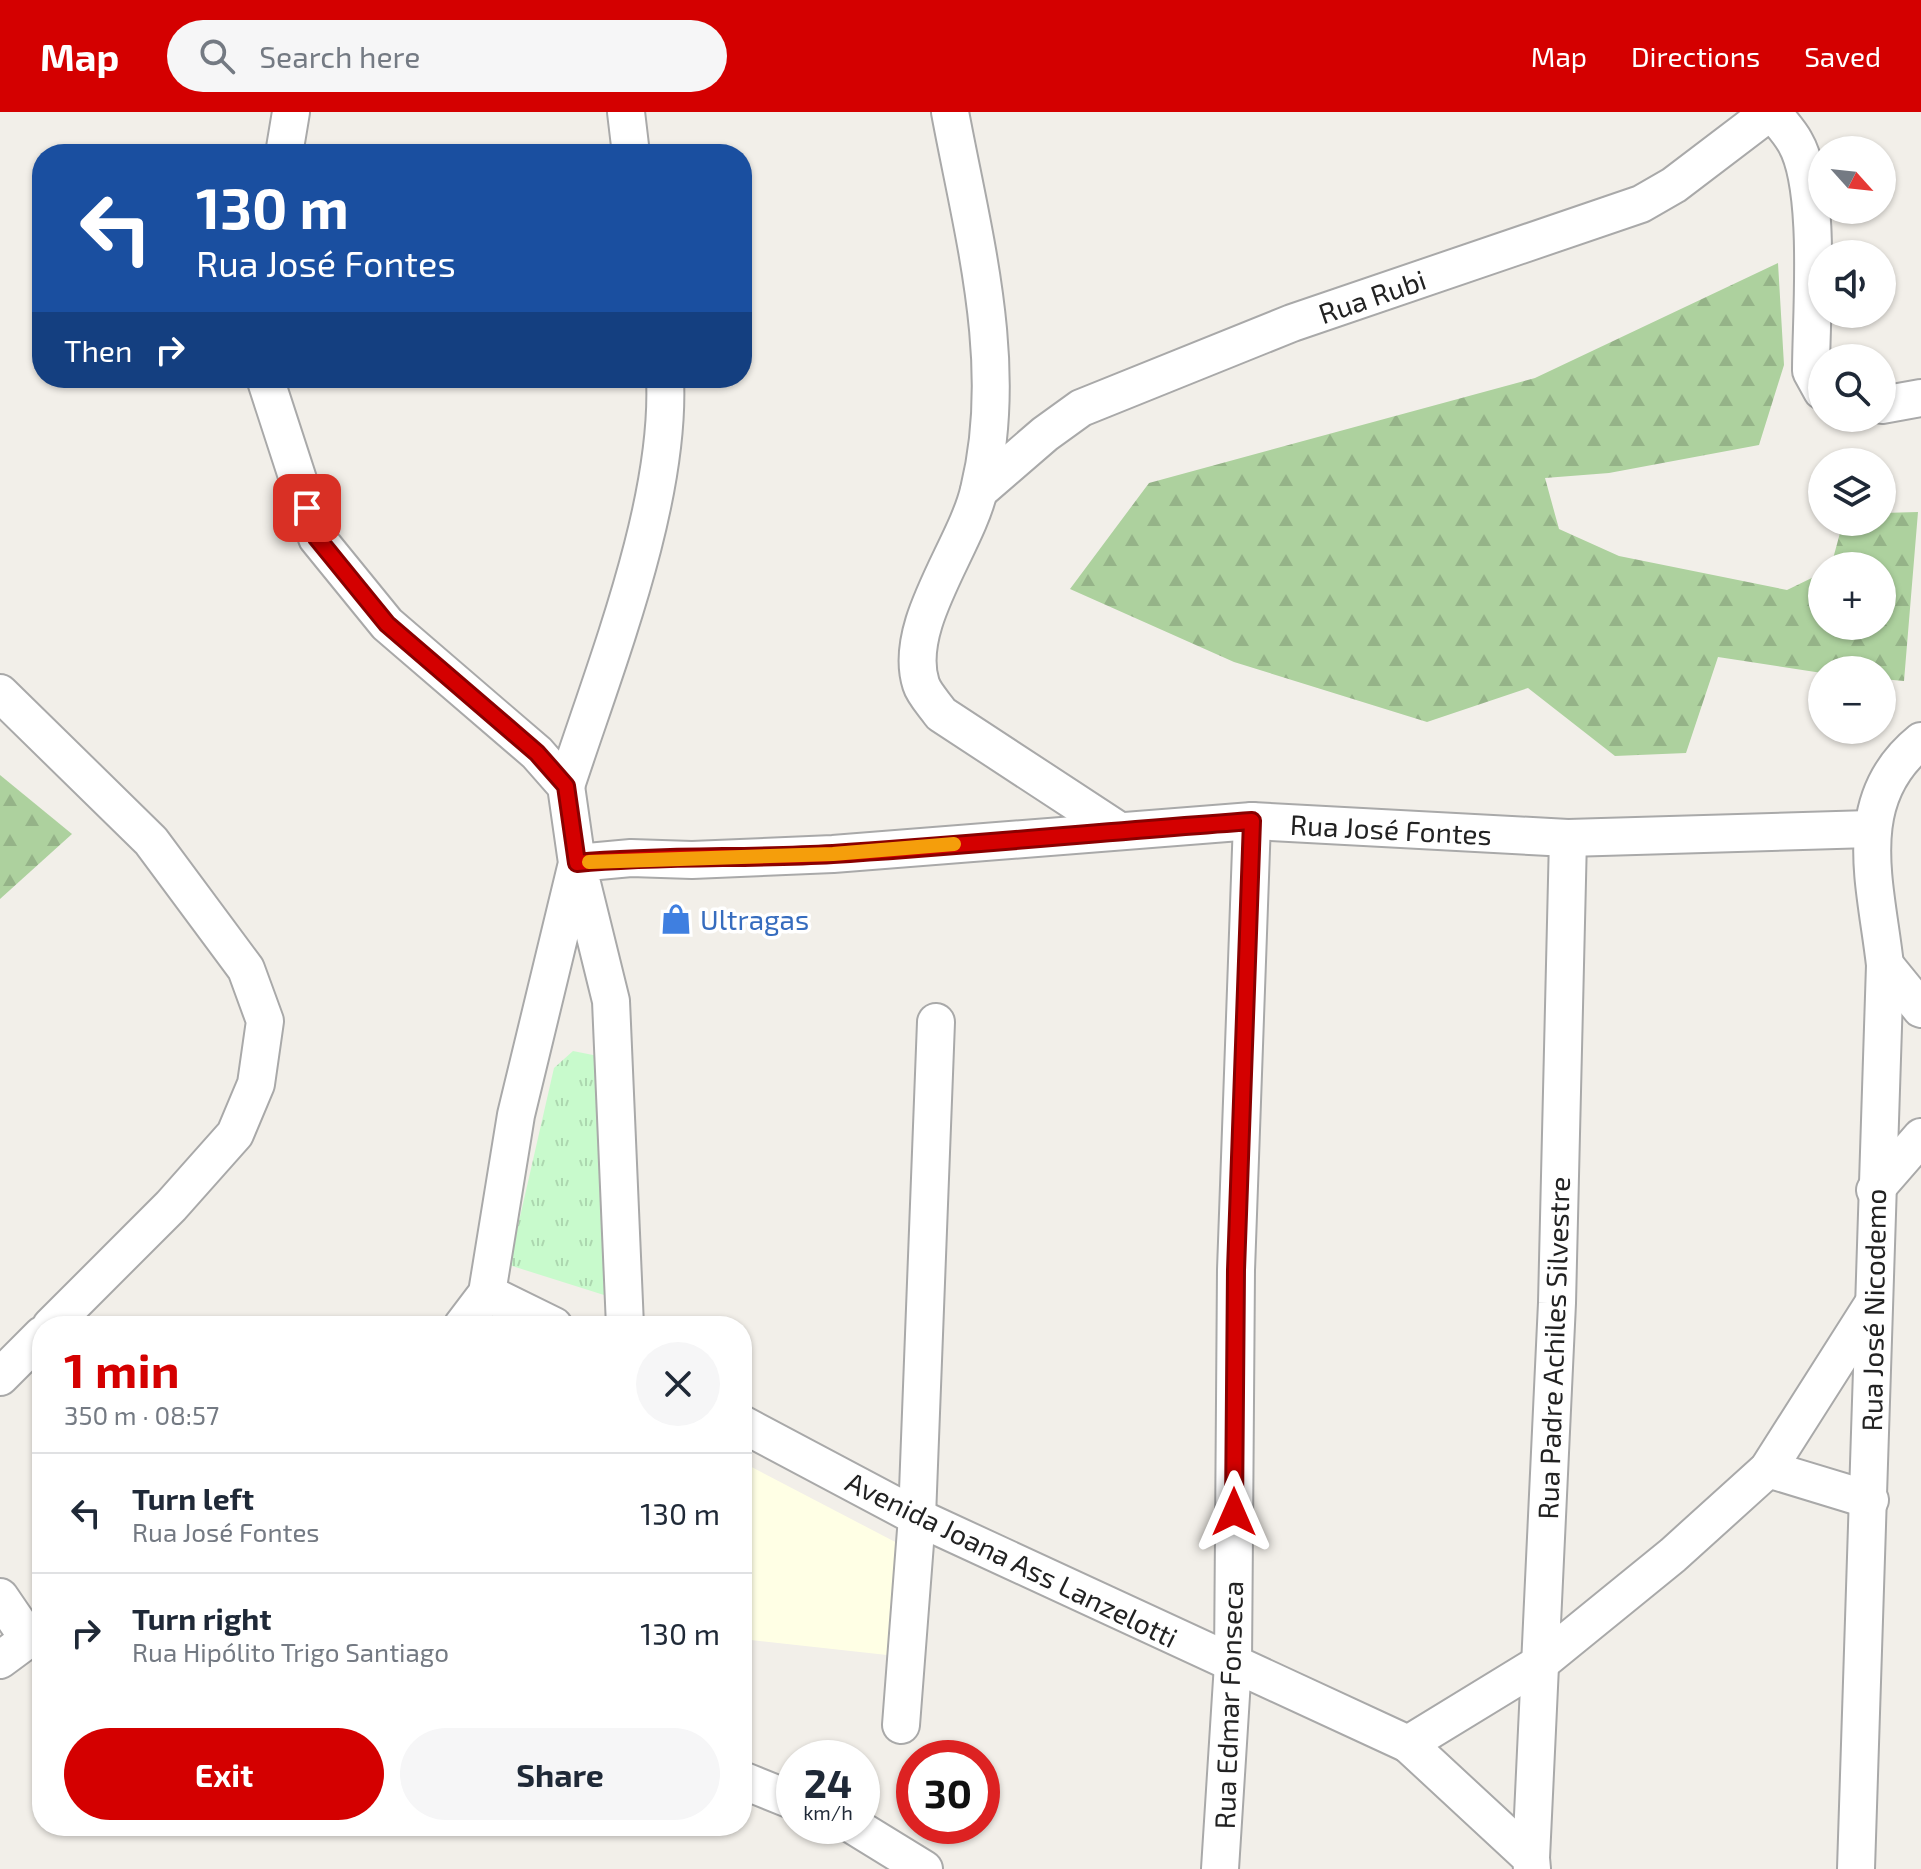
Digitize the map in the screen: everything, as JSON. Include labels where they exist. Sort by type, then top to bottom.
[{"type":"street","points":[[286,144],[291,112]]},
{"type":"street","points":[[626,112],[630,144]]},
{"type":"street","points":[[950,112],[987,315],[992,387],[979,491],[926,620],[916,663],[921,687],[941,714],[1118,830]]},
{"type":"street","points":[[1771,112],[1796,144],[1806,178],[1811,220],[1811,344]]},
{"type":"street","name":"Rua Rubi","points":[[979,491],[1045,434],[1081,408],[1292,323],[1641,204],[1674,185],[1771,112]]},
{"type":"street","points":[[268,388],[317,538],[387,624],[537,753],[566,786]]},
{"type":"street","points":[[625,1316],[611,1001],[577,863],[566,786],[612,645],[656,489],[665,388]]},
{"type":"street","points":[[1896,402],[1921,398]]},
{"type":"street","points":[[0,693],[151,841],[246,969],[265,1021],[256,1084],[235,1134],[171,1206],[61,1316]]},
{"type":"street","name":"Rua José Nicodemo","points":[[1856,1869],[1870,1500],[1871,1307],[1885,965],[1870,829],[1881,790],[1911,750]]},
{"type":"street","name":"Rua José Fontes","points":[[577,863],[631,858],[692,860],[833,854],[1252,821],[1568,838],[1870,829]]},
{"type":"street","name":"Rua Edmar Fonseca","points":[[1220,1869],[1233,1664],[1236,1270],[1252,821]]},
{"type":"street","name":"Rua Padre Achiles Silvestre","points":[[1532,1864],[1557,1303],[1568,838]]},
{"type":"street","points":[[470,1316],[487,1293],[516,1115],[577,863]]},
{"type":"street","points":[[1885,965],[1921,1009]]},
{"type":"street","points":[[901,1725],[917,1517],[936,1022]]},
{"type":"street","points":[[1875,1190],[1921,1137]]},
{"type":"street","points":[[487,1293],[534,1316]]},
{"type":"street","points":[[1408,1744],[1539,1664],[1673,1555],[1768,1469],[1871,1307]]},
{"type":"street","points":[[0,1377],[32,1345]]},
{"type":"street","name":"Avenida Joana Ass Lanzelotti","points":[[752,1429],[917,1517],[1408,1744]]},
{"type":"street","points":[[1768,1469],[1870,1500]]},
{"type":"street","points":[[0,1597],[32,1631]]},
{"type":"street","points":[[0,1660],[32,1636]]},
{"type":"street","name":"Rua Padre Achiles Silvestre","points":[[1408,1744],[1532,1864]]},
{"type":"street","points":[[752,1784],[776,1794]]},
{"type":"street","points":[[880,1842],[924,1869]]},
{"type":"shaded area","points":[[752,1467],[901,1545],[887,1655],[752,1640]]},
{"type":"green space","points":[[1778,263],[1784,365],[1759,445],[1609,473],[1545,478],[1559,529],[1619,556],[1787,590],[1808,580],[1808,640],[1896,640],[1896,552],[1835,552],[1839,536],[1896,536],[1896,513],[1918,512],[1904,681],[1896,680],[1896,656],[1808,656],[1808,671],[1718,657],[1686,753],[1615,756],[1528,688],[1427,722],[1234,662],[1070,589],[1149,483],[1535,378]]},
{"type":"green space","points":[[0,775],[72,834],[0,899]]},
{"type":"green space","points":[[573,1051],[598,1056],[604,1295],[509,1265],[554,1068]]},
{"type":"slow traffic","points":[[589,862],[631,858],[692,860],[833,854],[954,844]]},
{"type":"place","name":"Ultragas","points":[[676,919]]},
{"type":"route","points":[[307,508],[317,538],[387,624],[537,753],[566,786],[577,863],[631,858],[692,860],[833,854],[1252,821],[1236,1270],[1234,1512]]}]
